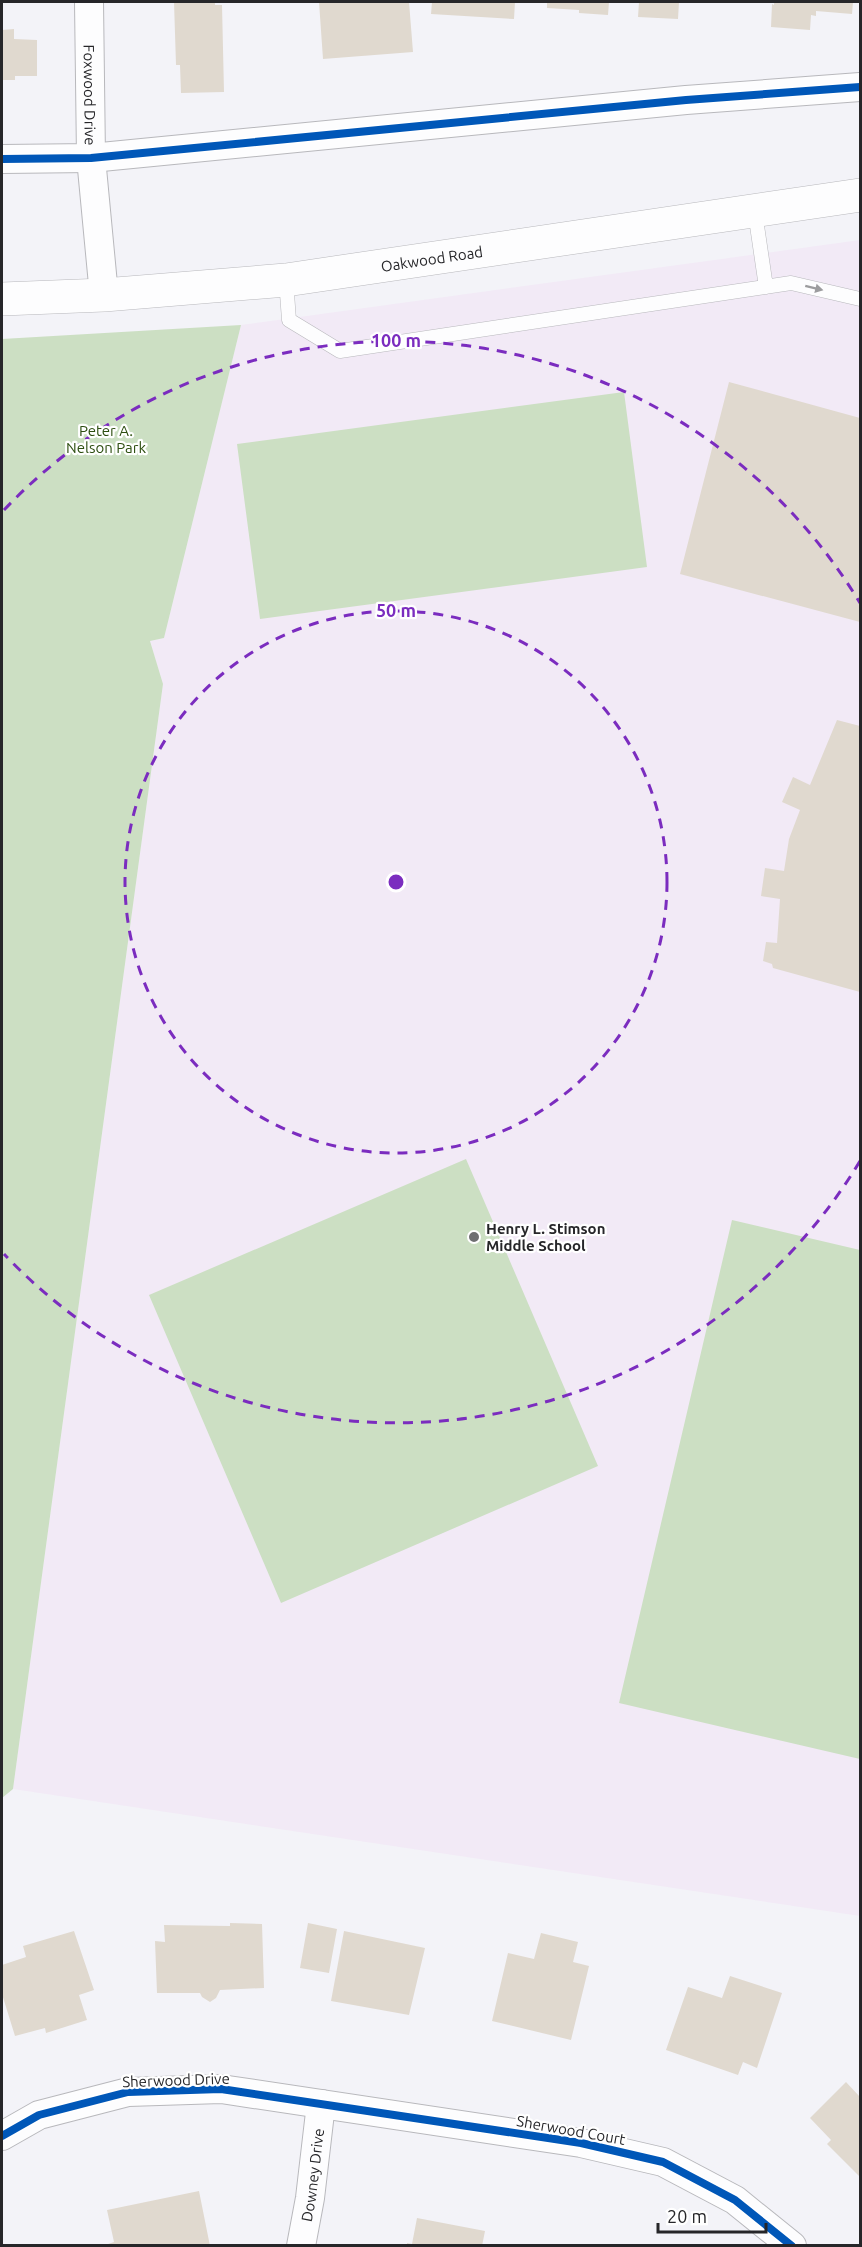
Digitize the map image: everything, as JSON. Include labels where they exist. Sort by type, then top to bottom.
[{"type":"main road","name":"Oakwood Road","points":[[2,299],[104,295],[286,280],[861,195]]},
{"type":"street","name":"Foxwood Drive","points":[[89,2],[91,158],[104,295]]},
{"type":"street","points":[[2,159],[91,158],[686,99],[861,87]]},
{"type":"street","name":"Sherwood Drive","points":[[2,2136],[39,2115],[128,2092],[222,2089],[321,2104]]},
{"type":"street","name":"Downey Drive","points":[[301,2246],[310,2198],[321,2104]]},
{"type":"street","name":"Sherwood Court","points":[[321,2104],[581,2143],[663,2162],[735,2200],[792,2246]]},
{"type":"lane","points":[[755,212],[766,287]]},
{"type":"lane","points":[[286,280],[289,320],[340,351],[791,283],[861,299]]},
{"type":"shaded area","name":"Henry L. Stimson Middle School","points":[[860,240],[860,1916],[13,1789],[163,684],[150,641],[164,638],[241,325]]},
{"type":"green space","name":"Peter A. Nelson Park","points":[[241,325],[164,638],[150,641],[163,684],[13,1789],[2,1798],[2,339]]},
{"type":"green space","points":[[624,392],[647,567],[260,619],[237,444]]},
{"type":"green space","points":[[466,1159],[598,1466],[281,1603],[149,1295]]},
{"type":"green space","points":[[732,1220],[860,1250],[860,1759],[619,1703]]},
{"type":"building","points":[[174,2],[215,2],[215,5],[222,5],[224,92],[181,93],[180,65],[176,65]]},
{"type":"building","points":[[319,2],[409,2],[413,52],[323,59]]},
{"type":"building","points":[[432,2],[515,2],[514,19],[431,14]]},
{"type":"building","points":[[547,2],[609,2],[608,15],[547,8]]},
{"type":"building","points":[[639,2],[679,2],[678,19],[638,17]]},
{"type":"building","points":[[774,2],[853,2],[852,14],[816,11],[816,16],[811,15],[810,30],[771,27]]},
{"type":"building","points":[[14,29],[14,39],[37,40],[37,76],[15,76],[15,80],[2,80],[2,30]]},
{"type":"building","points":[[729,382],[860,418],[860,622],[680,574]]},
{"type":"building","points":[[837,720],[860,726],[860,992],[773,968],[772,964],[763,961],[766,942],[777,943],[780,899],[761,896],[765,868],[784,871],[789,839],[800,810],[782,802],[793,777],[810,785]]},
{"type":"building","points":[[230,1923],[262,1924],[264,1988],[220,1990],[216,1998],[210,2002],[200,1993],[157,1993],[155,1941],[165,1942],[164,1925],[230,1926]]},
{"type":"building","points":[[308,1923],[337,1929],[329,1973],[300,1968]]},
{"type":"building","points":[[74,1931],[94,1990],[79,1995],[87,2020],[46,2033],[45,2028],[15,2036],[2,1994],[2,1965],[26,1957],[23,1946]]},
{"type":"building","points":[[344,1931],[425,1948],[409,2015],[331,2001]]},
{"type":"building","points":[[541,1933],[578,1942],[573,1962],[589,1966],[571,2040],[492,2021],[508,1953],[534,1959]]},
{"type":"building","points":[[730,1976],[782,1993],[757,2068],[743,2062],[738,2075],[666,2050],[688,1987],[722,1998]]},
{"type":"building","points":[[846,2082],[860,2097],[860,2177],[827,2144],[831,2140],[810,2118]]},
{"type":"building","points":[[199,2191],[210,2246],[102,2246],[114,2242],[107,2210]]},
{"type":"building","points":[[417,2218],[485,2231],[482,2246],[407,2246],[407,2243],[412,2244]]},
{"type":"cycle path","points":[[2,159],[91,158],[686,100],[860,87]]},
{"type":"cycle path","points":[[2,2136],[39,2115],[128,2092],[221,2089],[581,2143],[663,2162],[735,2200],[792,2246]]},
{"type":"place","name":"Henry L. Stimson Middle School","points":[[474,1237]]}]
